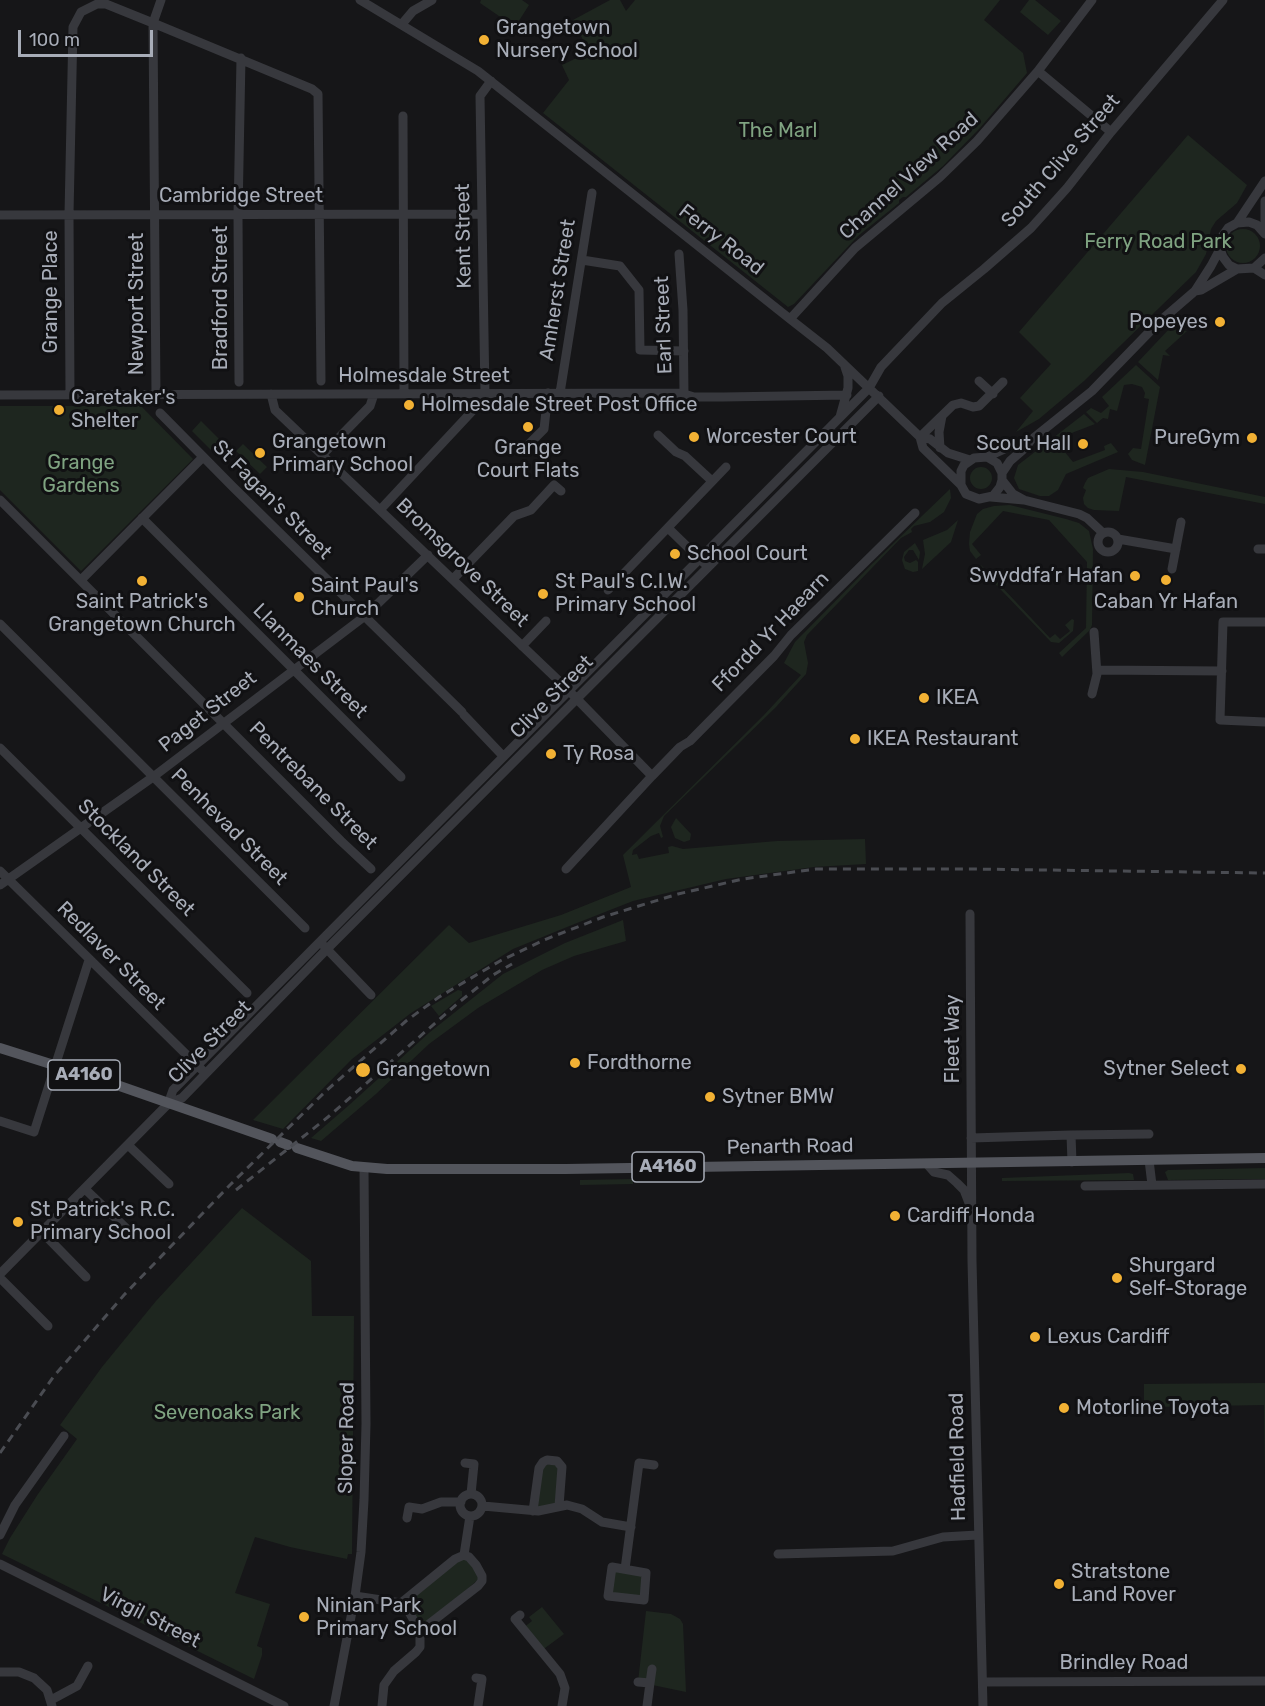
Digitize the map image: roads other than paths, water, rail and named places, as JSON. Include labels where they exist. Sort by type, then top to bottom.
[{"type":"main road","name":"Penarth Road","points":[[0,1048],[364,1168],[566,1169],[1265,1158]]},
{"type":"street","name":"Newport Street","points":[[156,395],[153,23],[161,0]]},
{"type":"street","name":"Ferry Road","points":[[360,0],[460,59],[491,81],[844,364],[920,437],[923,448],[961,485],[970,497],[979,499],[991,497]]},
{"type":"street","points":[[402,24],[413,11],[432,0]]},
{"type":"street","name":"Channel View Road","points":[[790,319],[855,248],[964,154],[1038,71],[1092,0]]},
{"type":"street","name":"South Clive Street","points":[[869,388],[881,367],[942,303],[1031,228],[1223,0]]},
{"type":"street","name":"Grange Place","points":[[70,395],[69,214],[74,27],[81,12],[89,7],[106,4],[312,88],[318,94],[320,214]]},
{"type":"street","name":"Bradford Street","points":[[239,382],[238,214],[241,58]]},
{"type":"street","points":[[1038,71],[1111,132]]},
{"type":"street","name":"Kent Street","points":[[482,394],[480,96],[491,81]]},
{"type":"street","points":[[403,116],[404,394]]},
{"type":"street","points":[[1237,223],[1265,181]]},
{"type":"street","name":"Amherst Street","points":[[560,393],[592,193]]},
{"type":"street","points":[[991,497],[998,490],[1010,461],[1031,440],[1092,391],[1160,322],[1195,291],[1220,249],[1223,235],[1228,228],[1237,223],[1249,222],[1263,232],[1265,201]]},
{"type":"street","points":[[320,214],[321,381]]},
{"type":"street","name":"Cambridge Street","points":[[0,215],[482,214]]},
{"type":"street","points":[[1220,249],[1229,265],[1237,269]]},
{"type":"street","name":"Earl Street","points":[[680,255],[684,394]]},
{"type":"street","points":[[1254,268],[1265,258]]},
{"type":"street","points":[[582,260],[620,266],[639,290],[640,350],[684,351]]},
{"type":"street","points":[[1195,291],[1201,291],[1237,269],[1254,268],[1265,275]]},
{"type":"street","name":"Clive Street","points":[[840,417],[848,382],[844,364]]},
{"type":"street","points":[[979,381],[993,394]]},
{"type":"street","points":[[920,437],[957,403],[980,406],[1003,382]]},
{"type":"street","name":"Clive Street","points":[[324,945],[503,756],[573,695],[700,559],[869,388]]},
{"type":"street","points":[[523,450],[544,429],[548,393]]},
{"type":"street","name":"Holmesdale Street","points":[[0,395],[560,393],[684,394],[694,397],[846,395]]},
{"type":"street","name":"Bromsgrove Street","points":[[271,394],[275,410],[558,680]]},
{"type":"street","points":[[322,455],[370,406],[374,394]]},
{"type":"street","points":[[380,510],[477,406],[482,394]]},
{"type":"street","name":"Clive Street","points":[[168,1104],[173,1090],[262,1008],[573,695],[708,567],[879,396]]},
{"type":"street","name":"St Fagan's Street","points":[[160,413],[463,713],[503,756]]},
{"type":"street","points":[[940,448],[939,432],[942,416]]},
{"type":"street","points":[[657,435],[712,481]]},
{"type":"street","name":"Ferry Road","points":[[920,437],[930,439],[952,455],[970,460]]},
{"type":"street","points":[[961,485],[961,471],[970,460],[987,457],[1020,442],[1031,440]]},
{"type":"street","points":[[81,580],[203,457]]},
{"type":"street","points":[[987,457],[997,463],[1013,494],[1024,500]]},
{"type":"street","points":[[608,590],[726,467]]},
{"type":"street","points":[[453,579],[514,516],[531,510],[554,485],[561,491]]},
{"type":"street","points":[[991,497],[1024,500],[1079,514],[1088,518],[1103,533]]},
{"type":"street","name":"Pentrebane Street","points":[[0,500],[341,842],[371,869]]},
{"type":"street","name":"Ffordd Yr Haearn","points":[[566,869],[652,776],[690,741],[774,656],[791,635],[915,513]]},
{"type":"street","name":"Llanmaes Street","points":[[142,518],[401,777]]},
{"type":"street","points":[[1172,568],[1181,522]]},
{"type":"street","points":[[668,528],[708,567]]},
{"type":"street","points":[[1118,539],[1116,549],[1110,552],[1105,552],[1099,547],[1099,536],[1110,532],[1118,539],[1176,549]]},
{"type":"street","name":"Paget Street","points":[[4,882],[153,777],[292,669],[365,616],[428,555]]},
{"type":"street","points":[[522,646],[546,621]]},
{"type":"street","points":[[1265,622],[1223,622],[1220,720],[1265,722]]},
{"type":"street","name":"Penhevad Street","points":[[0,624],[305,928]]},
{"type":"street","points":[[1092,694],[1097,670],[1094,632]]},
{"type":"street","points":[[1097,670],[1222,671]]},
{"type":"street","points":[[573,695],[652,776]]},
{"type":"street","name":"Stockland Street","points":[[0,748],[247,993]]},
{"type":"street","name":"Redlaver Street","points":[[0,871],[4,882],[20,891],[206,1074]]},
{"type":"street","name":"Fleet Way","points":[[970,914],[972,1163]]},
{"type":"street","points":[[324,945],[371,995]]},
{"type":"street","points":[[0,1122],[34,1132],[89,960]]},
{"type":"street","name":"Clive Street","points":[[168,1104],[182,1098],[206,1074],[262,1008]]},
{"type":"street","points":[[48,1326],[0,1276],[168,1104]]},
{"type":"street","points":[[971,1138],[1149,1134]]},
{"type":"street","points":[[1071,1135],[1072,1162]]},
{"type":"street","points":[[128,1145],[169,1185]]},
{"type":"street","points":[[1149,1160],[1152,1185]]},
{"type":"street","name":"Hadfield Road","points":[[972,1163],[977,1535],[983,1706]]},
{"type":"street","points":[[927,1164],[934,1172],[948,1175],[957,1183],[964,1190],[972,1208]]},
{"type":"street","name":"Sloper Road","points":[[334,1706],[361,1552],[366,1424],[364,1168]]},
{"type":"street","points":[[1085,1186],[1265,1184]]},
{"type":"street","points":[[85,1189],[126,1229]]},
{"type":"street","points":[[42,1232],[86,1277]]},
{"type":"street","points":[[0,1535],[15,1505],[64,1436]]},
{"type":"street","points":[[533,1511],[539,1468],[547,1460],[557,1461],[562,1467],[559,1506]]},
{"type":"street","points":[[465,1463],[474,1464],[471,1494]]},
{"type":"street","points":[[625,1569],[639,1463],[654,1466]]},
{"type":"street","points":[[471,1494],[480,1497],[483,1506],[477,1515],[470,1516],[463,1513],[460,1502],[464,1496],[471,1494]]},
{"type":"street","points":[[407,1518],[409,1508],[422,1509],[441,1502],[460,1502]]},
{"type":"street","points":[[483,1506],[533,1511],[573,1506],[602,1522],[631,1527]]},
{"type":"street","points":[[464,1555],[470,1516]]},
{"type":"street","points":[[778,1554],[892,1551],[943,1537],[977,1535]]},
{"type":"street","points":[[401,1603],[455,1559],[464,1555],[470,1557],[476,1565],[482,1576],[482,1581],[478,1586],[420,1631]]},
{"type":"street","name":"Virgil Street","points":[[0,1564],[271,1703],[284,1706]]},
{"type":"street","points":[[612,1567],[625,1569],[646,1573],[644,1600],[608,1596],[612,1567]]},
{"type":"street","points":[[355,1596],[401,1603],[420,1631],[420,1647],[394,1671],[384,1685],[382,1706]]},
{"type":"street","points":[[520,1615],[515,1618],[560,1674],[565,1688],[562,1706]]},
{"type":"street","points":[[523,1628],[532,1621]]},
{"type":"street","points":[[0,1672],[28,1674],[42,1684],[51,1703],[77,1686],[88,1666]]},
{"type":"street","points":[[647,1706],[652,1669]]},
{"type":"street","points":[[476,1678],[482,1679],[478,1706]]},
{"type":"street","name":"Brindley Road","points":[[983,1682],[1265,1681]]},
{"type":"street","points":[[638,1682],[650,1683]]},
{"type":"railway","points":[[0,1453],[54,1376],[124,1295],[230,1185],[327,1090],[406,1021],[439,997],[500,961],[544,940],[603,917],[678,894],[743,879],[816,869],[1265,873]]},
{"type":"railway","points":[[236,1190],[328,1117],[458,1003],[493,975],[512,964]]},
{"type":"place","name":"Grangetown Nursery School","points":[[484,40]]},
{"type":"place","name":"Popeyes","points":[[1220,322]]},
{"type":"place","name":"Holmesdale Street Post Office","points":[[409,405]]},
{"type":"place","name":"Caretaker's Shelter","points":[[59,410]]},
{"type":"place","name":"Grange Court Flats","points":[[528,427]]},
{"type":"place","name":"Worcester Court","points":[[694,437]]},
{"type":"place","name":"PureGym","points":[[1252,438]]},
{"type":"place","name":"Scout Hall","points":[[1083,444]]},
{"type":"place","name":"Grangetown Primary School","points":[[260,453]]},
{"type":"place","name":"School Court","points":[[675,554]]},
{"type":"place","name":"Swyddfa’r Hafan","points":[[1135,576]]},
{"type":"place","name":"Caban Yr Hafan","points":[[1166,580]]},
{"type":"place","name":"Saint Patrick's Grangetown Church","points":[[142,581]]},
{"type":"place","name":"St Paul's C.I.W. Primary School","points":[[543,594]]},
{"type":"place","name":"Saint Paul's Church","points":[[299,597]]},
{"type":"place","name":"IKEA","points":[[924,698]]},
{"type":"place","name":"IKEA Restaurant","points":[[855,739]]},
{"type":"place","name":"Ty Rosa","points":[[551,754]]},
{"type":"place","name":"Fordthorne","points":[[575,1063]]},
{"type":"place","name":"Sytner Select","points":[[1241,1069]]},
{"type":"place","name":"Grangetown","points":[[363,1070]]},
{"type":"place","name":"Sytner BMW","points":[[710,1097]]},
{"type":"place","name":"Cardiff Honda","points":[[895,1216]]},
{"type":"place","name":"St Patrick's R.C. Primary School","points":[[18,1222]]},
{"type":"place","name":"Shurgard Self-Storage","points":[[1117,1278]]},
{"type":"place","name":"Lexus Cardiff","points":[[1035,1337]]},
{"type":"place","name":"Motorline Toyota","points":[[1064,1408]]},
{"type":"place","name":"Stratstone Land Rover","points":[[1059,1584]]},
{"type":"place","name":"Ninian Park Primary School","points":[[304,1617]]},
{"type":"park label","name":"The Marl","points":[[778,131]]},
{"type":"park label","name":"Ferry Road Park","points":[[1158,242]]},
{"type":"park label","name":"Grange Gardens","points":[[81,474]]},
{"type":"park label","name":"Sevenoaks Park","points":[[227,1413]]}]
